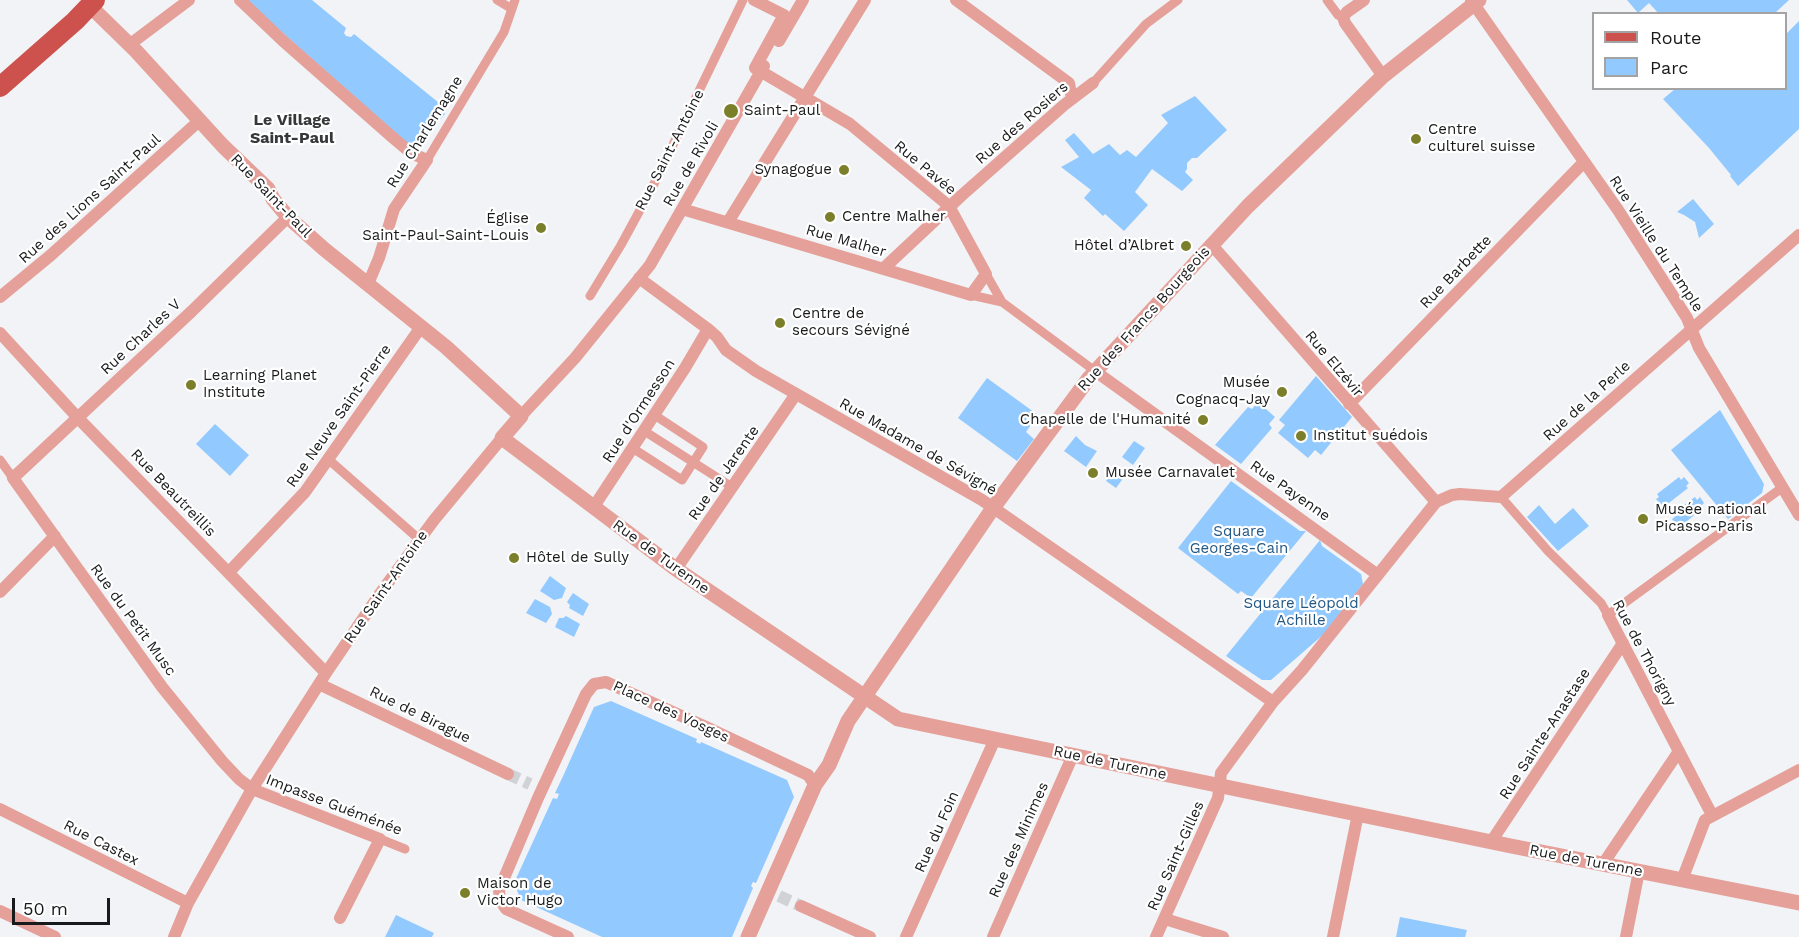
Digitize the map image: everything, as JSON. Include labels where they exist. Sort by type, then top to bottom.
[{"type":"main road","points":[[0,87],[92,3]]},
{"type":"main road","points":[[0,80],[28,63]]},
{"type":"street","points":[[129,45],[189,0]]},
{"type":"street","points":[[240,0],[391,136],[411,153],[427,160]]},
{"type":"street","points":[[496,0],[514,5]]},
{"type":"street","name":"Rue Saint-Antoine","points":[[590,296],[652,188],[743,0]]},
{"type":"street","name":"Rue de Rivoli","points":[[639,278],[650,265],[682,209],[758,70],[784,15],[754,0]]},
{"type":"street","name":"Rue de Rivoli","points":[[758,70],[803,0]]},
{"type":"street","points":[[728,222],[865,0]]},
{"type":"street","points":[[956,0],[1069,83],[1072,99]]},
{"type":"street","name":"Rue des Rosiers","points":[[884,268],[949,206],[1093,83],[1146,24],[1178,0]]},
{"type":"street","points":[[1328,0],[1338,15],[1343,17],[1347,27],[1383,76]]},
{"type":"street","points":[[1343,17],[1364,0]]},
{"type":"street","name":"Rue des Francs Bourgeois","points":[[815,785],[829,765],[848,721],[993,508],[1095,371],[1248,206],[1383,76],[1475,1]]},
{"type":"street","name":"Rue Vieille du Temple","points":[[1475,1],[1618,210],[1692,328],[1700,348],[1783,487],[1795,496],[1799,515]]},
{"type":"street","name":"Rue Saint-Paul","points":[[92,3],[199,122],[268,189],[288,217],[324,249],[446,347],[521,416]]},
{"type":"street","name":"Rue Charlemagne","points":[[368,284],[379,258],[394,209],[427,160],[504,32],[514,5]]},
{"type":"street","name":"Rue Pavée","points":[[758,70],[850,124],[949,206],[1002,302],[1095,371]]},
{"type":"street","name":"Rue des Lions Saint-Paul","points":[[0,297],[51,255],[199,122]]},
{"type":"street","name":"Rue Barbette","points":[[1349,404],[1584,162]]},
{"type":"street","name":"Rue Malher","points":[[682,209],[971,295],[1002,302]]},
{"type":"street","name":"Rue Charles V","points":[[13,478],[288,217]]},
{"type":"street","name":"Rue de la Perle","points":[[1501,497],[1799,235]]},
{"type":"street","name":"Rue Elzévir","points":[[1211,244],[1436,502]]},
{"type":"street","points":[[971,295],[986,274]]},
{"type":"street","name":"Rue Saint-Antoine","points":[[178,934],[188,903],[252,789],[322,678],[434,520],[521,416],[575,358],[639,278]]},
{"type":"street","name":"Rue Madame de Sévigné","points":[[639,278],[708,329],[731,354],[796,394],[982,500],[1273,702]]},
{"type":"street","name":"Rue Neuve Saint-Pierre","points":[[229,572],[297,501],[421,327]]},
{"type":"street","name":"Rue d'Ormesson","points":[[594,508],[708,329]]},
{"type":"street","name":"Rue Beautreillis","points":[[0,333],[78,418],[229,572],[322,678]]},
{"type":"street","name":"Rue Payenne","points":[[1095,371],[1378,575]]},
{"type":"street","name":"Rue de Jarente","points":[[676,569],[796,394]]},
{"type":"street","points":[[638,451],[682,480],[697,465],[703,447],[659,418]]},
{"type":"street","points":[[649,434],[732,487]]},
{"type":"street","name":"Rue de Turenne","points":[[502,438],[676,569],[898,719],[1491,842],[1799,903]]},
{"type":"street","points":[[328,459],[420,540]]},
{"type":"street","name":"Rue du Petit Musc","points":[[0,460],[162,687],[222,761],[252,789]]},
{"type":"street","points":[[1608,615],[1783,487]]},
{"type":"street","points":[[1436,502],[1460,494],[1501,497]]},
{"type":"street","name":"Rue de Thorigny","points":[[1501,497],[1548,551],[1601,603],[1712,815]]},
{"type":"street","name":"Rue Saint-Gilles","points":[[1156,937],[1218,798],[1221,772],[1273,702],[1302,670],[1436,502]]},
{"type":"street","points":[[0,592],[54,536]]},
{"type":"street","name":"Rue Sainte-Anastase","points":[[1491,842],[1623,642]]},
{"type":"street","name":"Rue de Birague","points":[[322,678],[508,774]]},
{"type":"street","name":"Place des Vosges","points":[[568,937],[506,909],[500,900],[500,884],[536,787],[588,690],[594,684],[602,682],[808,775],[815,785]]},
{"type":"street","name":"Rue du Foin","points":[[906,937],[995,739]]},
{"type":"street","points":[[1603,864],[1679,751]]},
{"type":"street","name":"Rue des Minimes","points":[[993,937],[1073,755]]},
{"type":"street","points":[[1682,880],[1705,820],[1799,770]]},
{"type":"street","points":[[748,937],[774,894],[815,785]]},
{"type":"street","name":"Impasse Guéménée","points":[[252,789],[405,849]]},
{"type":"street","name":"Rue Castex","points":[[0,809],[188,903]]},
{"type":"street","points":[[1333,937],[1358,814]]},
{"type":"street","points":[[340,918],[380,839]]},
{"type":"street","points":[[1626,937],[1639,871]]},
{"type":"street","points":[[801,906],[870,937]]},
{"type":"street","points":[[0,911],[55,937]]},
{"type":"street","points":[[1165,919],[1223,937]]},
{"type":"green space","points":[[246,0],[312,0],[346,28],[344,33],[346,36],[351,37],[354,34],[444,107],[445,114],[414,150]]},
{"type":"green space","points":[[1627,0],[1789,0],[1776,12],[1657,12],[1649,3],[1637,12]]},
{"type":"green space","points":[[1799,21],[1799,129],[1738,186],[1709,148],[1663,99],[1674,90],[1787,90],[1787,33]]},
{"type":"green space","points":[[1195,96],[1227,130],[1197,158],[1192,158],[1187,163],[1185,172],[1193,180],[1182,191],[1152,169],[1135,192],[1148,205],[1124,231],[1084,198],[1091,190],[1061,167],[1079,157],[1065,140],[1074,133],[1093,154],[1109,144],[1120,155],[1127,150],[1136,157],[1168,123],[1161,115]]},
{"type":"green space","points":[[1693,199],[1714,224],[1699,238],[1695,222],[1677,212]]},
{"type":"green space","points":[[1316,376],[1352,417],[1321,455],[1315,450],[1308,458],[1278,433],[1285,425],[1279,420]]},
{"type":"green space","points":[[987,378],[1038,415],[1026,432],[1034,439],[1017,461],[958,418]]},
{"type":"green space","points":[[1258,402],[1275,417],[1269,424],[1272,428],[1241,464],[1215,445],[1248,407],[1252,409]]},
{"type":"green space","points":[[1720,410],[1764,484],[1762,493],[1728,519],[1671,450]]},
{"type":"green space","points":[[215,424],[249,455],[230,476],[196,444]]},
{"type":"green space","points":[[1076,436],[1085,445],[1097,451],[1086,467],[1064,451]]},
{"type":"green space","points":[[1134,441],[1145,448],[1133,465],[1122,457]]},
{"type":"green space","points":[[1117,466],[1127,473],[1116,488],[1106,481]]},
{"type":"green space","points":[[1679,477],[1681,480],[1684,477],[1689,483],[1686,486],[1688,488],[1665,506],[1663,503],[1661,505],[1656,499],[1659,497],[1657,494]]},
{"type":"green space","name":"Square Georges-Cain","points":[[1231,481],[1300,531],[1306,531],[1251,598],[1241,591],[1238,594],[1178,548]]},
{"type":"green space","points":[[1695,497],[1697,500],[1700,497],[1704,503],[1701,506],[1703,508],[1681,526],[1679,523],[1676,525],[1672,514]]},
{"type":"green space","points":[[1539,505],[1555,524],[1573,508],[1589,526],[1558,551],[1527,517]]},
{"type":"green space","name":"Square Léopold Achille","points":[[1320,540],[1322,546],[1361,574],[1363,584],[1324,634],[1271,680],[1262,680],[1226,656]]},
{"type":"green space","points":[[550,576],[566,588],[562,598],[554,600],[540,591]]},
{"type":"green space","points":[[573,593],[589,604],[583,616],[569,608],[570,605],[567,602]]},
{"type":"green space","points":[[535,599],[550,607],[552,614],[546,623],[526,613]]},
{"type":"green space","points":[[566,616],[580,624],[574,637],[555,627],[559,618]]},
{"type":"green space","points":[[611,701],[697,739],[696,742],[700,744],[701,742],[787,780],[794,797],[756,883],[753,882],[751,886],[753,888],[732,937],[602,937],[521,900],[514,883],[553,798],[557,799],[559,794],[555,793],[594,707]]},
{"type":"green space","points":[[396,915],[434,933],[432,937],[385,937]]},
{"type":"green space","points":[[1400,917],[1467,930],[1465,937],[1396,937]]},
{"type":"tunnel","points":[[508,774],[530,784]]},
{"type":"tunnel","points":[[779,896],[801,906]]},
{"type":"place","name":"Saint-Paul","points":[[731,111]]},
{"type":"place","name":"Centre culturel suisse","points":[[1416,139]]},
{"type":"place","name":"Synagogue","points":[[844,170]]},
{"type":"place","name":"Centre Malher","points":[[830,217]]},
{"type":"place","name":"Église Saint-Paul-Saint-Louis","points":[[541,228]]},
{"type":"place","name":"Hôtel d’Albret","points":[[1186,246]]},
{"type":"place","name":"Centre de secours Sévigné","points":[[780,323]]},
{"type":"place","name":"Learning Planet Institute","points":[[191,385]]},
{"type":"place","name":"Musée Cognacq-Jay","points":[[1282,392]]},
{"type":"place","name":"Chapelle de l'Humanité","points":[[1203,420]]},
{"type":"place","name":"Institut suédois","points":[[1301,436]]},
{"type":"place","name":"Musée Carnavalet","points":[[1093,473]]},
{"type":"place","name":"Musée national Picasso-Paris","points":[[1643,519]]},
{"type":"place","name":"Hôtel de Sully","points":[[514,558]]},
{"type":"place","name":"Maison de Victor Hugo","points":[[465,893]]},
{"type":"district","name":"Le Village Saint-Paul","points":[[292,129]]}]
